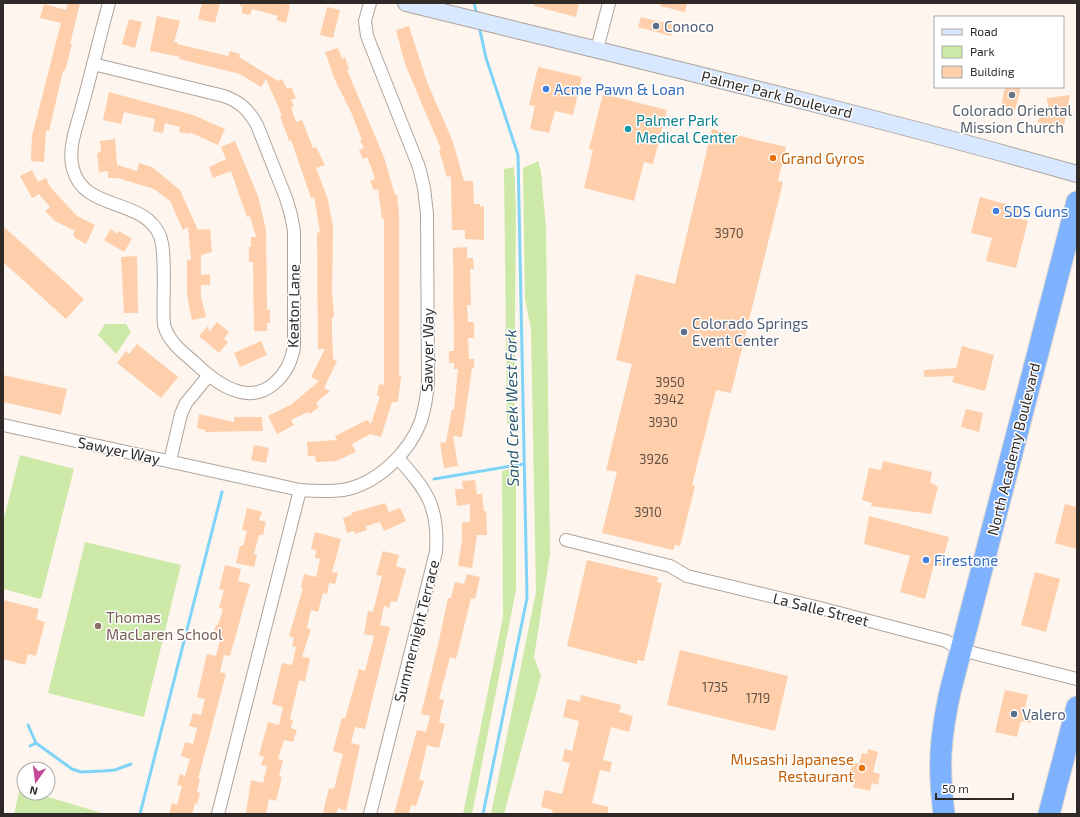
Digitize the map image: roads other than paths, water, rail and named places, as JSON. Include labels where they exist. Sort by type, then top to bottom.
[{"type":"highway","name":"North Academy Boulevard","points":[[944,814],[939,763],[941,732],[1077,202]]},
{"type":"highway","points":[[1049,814],[1077,707]]},
{"type":"main road","name":"Palmer Park Boulevard","points":[[406,3],[501,25],[940,136],[1077,174]]},
{"type":"street","name":"Keaton Lane","points":[[93,64],[224,96],[240,103],[250,114],[256,124],[286,198],[294,231],[294,347],[289,366],[278,381],[263,391],[253,393],[235,391],[209,375],[176,346],[167,333],[164,316],[163,250],[160,237],[154,226],[142,216],[126,207],[101,200],[87,192],[78,182],[73,169],[71,152],[93,64],[109,3]]},
{"type":"street","name":"Sawyer Way","points":[[3,425],[300,490],[323,492],[344,490],[363,484],[380,474],[398,458],[412,440],[426,404],[428,382],[427,214],[419,167],[367,36],[365,21],[370,3]]},
{"type":"street","points":[[597,49],[609,3]]},
{"type":"street","points":[[170,461],[181,414],[186,403],[209,375]]},
{"type":"street","name":"Summernight Terrace","points":[[370,814],[436,552],[436,519],[430,499],[421,484],[398,458]]},
{"type":"street","points":[[218,814],[300,490]]},
{"type":"street","name":"La Salle Street","points":[[566,540],[670,566],[687,576],[820,608],[946,641],[962,650],[1077,679]]},
{"type":"waterway","name":"Sand Creek West Fork","points":[[474,3],[477,15]]},
{"type":"waterway","name":"Sand Creek West Fork","points":[[479,26],[486,58],[518,155],[527,598],[483,814]]},
{"type":"waterway","points":[[434,479],[524,464]]},
{"type":"waterway","points":[[140,814],[222,492]]},
{"type":"waterway","points":[[28,725],[36,743],[72,769],[81,772],[115,770],[131,764]]},
{"type":"waterway","points":[[30,746],[36,743]]},
{"type":"place","name":"Conoco","points":[[656,26]]},
{"type":"place","name":"Acme Pawn & Loan","points":[[546,89]]},
{"type":"place","name":"Colorado Oriental Mission Church","points":[[1012,95]]},
{"type":"place","name":"Palmer Park Medical Center","points":[[628,129]]},
{"type":"place","name":"Grand Gyros","points":[[773,158]]},
{"type":"place","name":"SDS Guns","points":[[996,211]]},
{"type":"place","name":"Colorado Springs Event Center","points":[[684,332]]},
{"type":"place","name":"Firestone","points":[[926,560]]},
{"type":"place","name":"Thomas MacLaren School","points":[[98,626]]},
{"type":"place","name":"Valero","points":[[1014,714]]},
{"type":"place","name":"Musashi Japanese Restaurant","points":[[862,768]]}]
